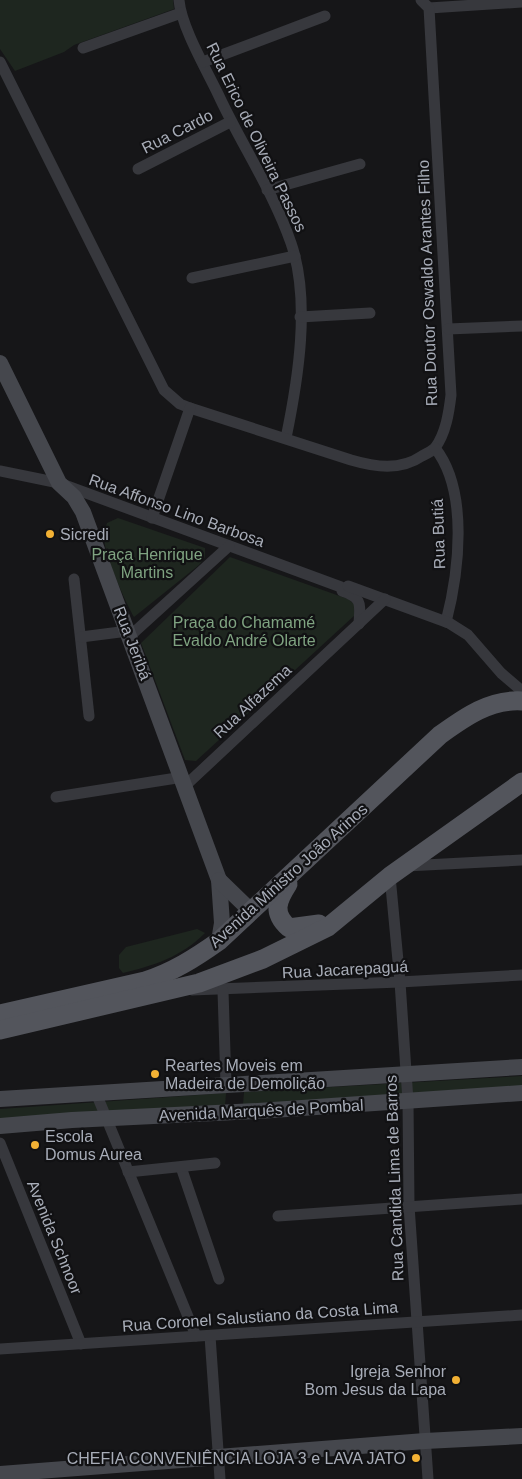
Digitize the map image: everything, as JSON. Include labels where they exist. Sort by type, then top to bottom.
[{"type":"main road","name":"Avenida Ministro João Arinos","points":[[0,1014],[166,974],[219,941],[440,735],[467,715],[493,704],[522,701]]},
{"type":"main road","name":"Avenida Ministro João Arinos","points":[[0,1030],[199,983],[263,959],[328,926],[397,871],[522,782]]},
{"type":"main road","points":[[289,928],[279,917],[277,906],[301,865]]},
{"type":"main road","points":[[251,911],[274,925],[304,928],[326,923],[354,907]]},
{"type":"street","name":"Rua Erico de Oliveira Passos","points":[[179,0],[181,13],[203,62],[230,122],[267,190],[294,256],[299,282],[300,317],[297,376],[286,438]]},
{"type":"street","points":[[420,0],[429,8],[522,2]]},
{"type":"street","name":"Rua Doutor Oswaldo Arantes Filho","points":[[429,8],[451,395],[448,414],[435,448]]},
{"type":"street","points":[[83,48],[181,13]]},
{"type":"street","points":[[203,62],[324,16]]},
{"type":"street","points":[[0,62],[153,372],[164,390],[180,404],[190,408],[375,467],[398,466],[417,460],[435,448]]},
{"type":"street","name":"Rua Cardo","points":[[138,169],[230,122]]},
{"type":"street","points":[[267,190],[360,164]]},
{"type":"street","points":[[192,278],[294,256]]},
{"type":"street","points":[[300,317],[370,313]]},
{"type":"street","points":[[448,329],[522,326]]},
{"type":"street","name":"Rua Jeribá","points":[[0,363],[59,483],[74,497],[83,512],[185,781],[219,880]]},
{"type":"street","points":[[152,518],[190,408]]},
{"type":"street","name":"Rua Butiá","points":[[435,448],[445,461],[457,515],[458,560],[446,622]]},
{"type":"street","name":"Rua Affonso Lino Barbosa","points":[[0,471],[59,483],[341,588],[342,591],[356,597],[359,601],[359,624]]},
{"type":"street","points":[[80,636],[129,634],[229,546]]},
{"type":"street","points":[[74,579],[89,716]]},
{"type":"street","name":"Rua Affonso Lino Barbosa","points":[[341,588],[349,586],[446,622],[468,635],[501,673],[522,690]]},
{"type":"street","name":"Rua Alfazema","points":[[185,781],[385,599]]},
{"type":"street","points":[[56,797],[185,781]]},
{"type":"street","points":[[397,871],[522,860]]},
{"type":"street","name":"Rua Candida Lima de Barros","points":[[397,871],[400,982],[414,1074]]},
{"type":"street","points":[[219,880],[251,911]]},
{"type":"street","points":[[219,880],[222,923],[219,941]]},
{"type":"street","name":"Rua Jacarepaguá","points":[[170,990],[223,991],[522,975]]},
{"type":"street","points":[[223,991],[226,1084]]},
{"type":"street","name":"Avenida Marquês de Pombal","points":[[0,1099],[522,1067]]},
{"type":"street","points":[[414,1074],[418,1085],[415,1100]]},
{"type":"street","points":[[380,1076],[384,1092],[382,1103]]},
{"type":"street","points":[[96,1093],[196,1336]]},
{"type":"street","name":"Avenida Marquês de Pombal","points":[[0,1126],[522,1093]]},
{"type":"street","name":"Rua Candida Lima de Barros","points":[[415,1100],[409,1206],[428,1479]]},
{"type":"street","name":"Avenida Schnoor","points":[[0,1143],[81,1344]]},
{"type":"street","points":[[128,1172],[215,1162]]},
{"type":"street","points":[[181,1167],[219,1279]]},
{"type":"street","points":[[278,1216],[522,1199]]},
{"type":"street","name":"Rua Coronel Salustiano da Costa Lima","points":[[0,1350],[522,1314]]},
{"type":"street","points":[[210,1336],[220,1479]]},
{"type":"street","points":[[0,1474],[424,1441],[522,1436]]},
{"type":"green space","points":[[0,0],[173,0],[174,9],[74,45],[64,52],[15,71],[0,49]]},
{"type":"green space","name":"Praça Henrique Martins","points":[[118,518],[205,548],[205,557],[199,565],[134,617],[115,577],[105,543],[104,534],[107,523]]},
{"type":"green space","name":"Praça do Chamamé Evaldo André Olarte","points":[[230,557],[348,599],[354,604],[355,615],[196,761],[185,760],[141,643]]},
{"type":"green space","points":[[197,929],[205,933],[187,948],[167,959],[123,973],[119,968],[119,955],[126,947]]},
{"type":"green space","points":[[522,1076],[522,1087],[243,1105],[244,1092]]},
{"type":"green space","points":[[226,1093],[225,1106],[0,1121],[0,1109]]},
{"type":"place","name":"Sicredi","points":[[50,534]]},
{"type":"place","name":"Reartes Moveis em Madeira de Demolição","points":[[155,1074]]},
{"type":"place","name":"Escola Domus Aurea","points":[[35,1145]]},
{"type":"place","name":"Igreja Senhor Bom Jesus da Lapa","points":[[456,1380]]},
{"type":"place","name":"CHEFIA CONVENIÊNCIA LOJA 3 e LAVA JATO","points":[[416,1458]]}]
